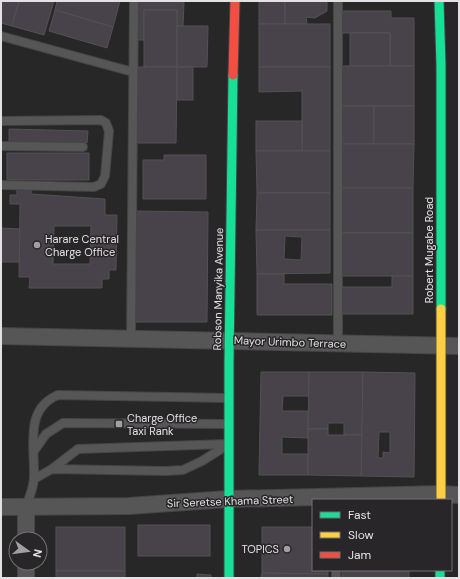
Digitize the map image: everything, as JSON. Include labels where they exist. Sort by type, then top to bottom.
[{"type":"main road","name":"Robson Manyika Avenue","points":[[229,578],[229,340],[235,1]]},
{"type":"main road","name":"Robert Mugabe Road","points":[[439,1],[441,65],[441,497]]},
{"type":"street","name":"Mayor Urimbo Terrace","points":[[1,336],[459,346]]},
{"type":"street","name":"Sir Seretse Khama Street","points":[[1,507],[129,506],[228,499],[337,499],[441,497],[459,495]]},
{"type":"street","points":[[26,507],[26,531]]},
{"type":"lane","points":[[131,338],[132,72],[134,1]]},
{"type":"lane","points":[[338,1],[338,343]]},
{"type":"lane","points":[[1,36],[132,72]]},
{"type":"lane","points":[[1,121],[101,120],[106,123],[109,131],[105,176],[101,184],[94,187],[1,185]]},
{"type":"lane","points":[[1,146],[83,147]]},
{"type":"lane","points":[[26,507],[34,479],[34,422],[41,407],[48,399],[58,395],[229,398]]},
{"type":"lane","points":[[34,451],[46,434],[55,427],[63,424],[229,424]]},
{"type":"lane","points":[[34,479],[52,469],[78,449],[228,444]]},
{"type":"lane","points":[[52,469],[183,470],[202,461],[228,444]]},
{"type":"building","points":[[1,1],[19,1],[12,26],[1,23]]},
{"type":"building","points":[[19,1],[54,1],[44,35],[12,26]]},
{"type":"building","points":[[57,1],[120,1],[113,27],[55,10]]},
{"type":"building","points":[[138,1],[184,1],[183,26],[177,26],[177,10],[144,10],[144,40],[137,40]]},
{"type":"building","points":[[259,1],[285,1],[285,24],[259,24]]},
{"type":"building","points":[[285,1],[327,1],[327,11],[315,18],[306,17],[307,24],[285,24]]},
{"type":"building","points":[[55,10],[113,27],[107,48],[49,31]]},
{"type":"building","points":[[144,10],[177,10],[177,67],[144,67]]},
{"type":"building","points":[[341,11],[391,11],[391,18],[414,18],[414,66],[390,66],[390,33],[341,33]]},
{"type":"building","points":[[259,24],[330,24],[330,67],[259,67]]},
{"type":"building","points":[[177,26],[208,26],[207,67],[177,67]]},
{"type":"building","points":[[350,33],[390,33],[390,66],[350,66]]},
{"type":"building","points":[[342,66],[414,66],[414,106],[342,106]]},
{"type":"building","points":[[138,67],[177,67],[176,143],[137,143]]},
{"type":"building","points":[[177,67],[193,67],[193,100],[177,100]]},
{"type":"building","points":[[259,67],[330,67],[330,151],[302,151],[302,91],[259,92]]},
{"type":"building","points":[[342,106],[374,106],[374,144],[342,144]]},
{"type":"building","points":[[374,106],[414,106],[414,144],[374,144]]},
{"type":"building","points":[[256,121],[302,121],[302,151],[256,151]]},
{"type":"building","points":[[9,129],[88,131],[87,143],[9,142]]},
{"type":"building","points":[[342,144],[414,144],[413,188],[342,188]]},
{"type":"building","points":[[256,151],[330,151],[330,193],[257,193]]},
{"type":"building","points":[[7,153],[89,153],[89,180],[7,180]]},
{"type":"building","points":[[164,155],[206,155],[206,199],[143,199],[143,160],[164,160]]},
{"type":"building","points":[[342,188],[413,188],[413,233],[341,233]]},
{"type":"building","name":"Harare Central Charge Office","points":[[17,189],[31,189],[31,194],[105,199],[105,215],[117,215],[116,270],[109,270],[109,279],[102,279],[102,288],[29,288],[30,277],[19,277],[20,204],[10,204],[10,195],[17,195]],"holes":[[[54,226],[91,226],[90,264],[53,264]]]},
{"type":"building","points":[[257,193],[330,193],[330,230],[256,230]]},
{"type":"building","points":[[134,211],[208,212],[207,322],[134,322]]},
{"type":"building","points":[[1,228],[20,229],[19,262],[1,262]]},
{"type":"building","points":[[256,230],[330,230],[330,273],[257,274]],"holes":[[[285,236],[302,237],[301,260],[284,259]]]},
{"type":"building","points":[[341,233],[413,233],[413,276],[342,276]]},
{"type":"building","points":[[257,274],[284,274],[284,284],[332,284],[332,315],[257,315]]},
{"type":"building","points":[[392,276],[413,276],[413,314],[340,314],[340,287],[392,287]]},
{"type":"building","points":[[261,372],[309,372],[309,396],[283,396],[282,411],[308,411],[308,438],[282,437],[282,454],[308,454],[308,475],[259,475]]},
{"type":"building","points":[[309,372],[363,372],[362,435],[344,435],[344,423],[328,423],[328,429],[308,429]]},
{"type":"building","points":[[363,372],[415,373],[414,477],[361,476]],"holes":[[[379,432],[390,432],[390,453],[383,452],[383,458],[378,458]]]},
{"type":"building","points":[[308,429],[328,429],[328,435],[362,435],[361,476],[308,475]]},
{"type":"building","points":[[138,525],[210,525],[210,556],[138,556]]},
{"type":"building","points":[[56,527],[125,527],[125,571],[56,571]]},
{"type":"building","name":"TOPICS","points":[[262,527],[312,527],[312,571],[328,571],[328,574],[262,573]]},
{"type":"building","points":[[56,571],[125,571],[125,578],[56,578]]},
{"type":"building","points":[[342,571],[409,571],[409,578],[342,578]]},
{"type":"building","points":[[262,573],[328,574],[328,578],[261,578]]},
{"type":"building","points":[[197,574],[211,575],[211,578],[197,578]]},
{"type":"traffic: fast","points":[[439,1],[441,65],[441,309]]},
{"type":"traffic: fast","points":[[229,578],[229,362],[233,75]]},
{"type":"traffic: fast","points":[[440,571],[440,578]]},
{"type":"traffic: slow","points":[[441,309],[441,499]]},
{"type":"traffic: jam","points":[[233,75],[235,1]]},
{"type":"place","name":"Harare Central Charge Office","points":[[37,245]]},
{"type":"place","name":"Charge Office Taxi Rank","points":[[119,424]]},
{"type":"place","name":"TOPICS","points":[[287,549]]}]
